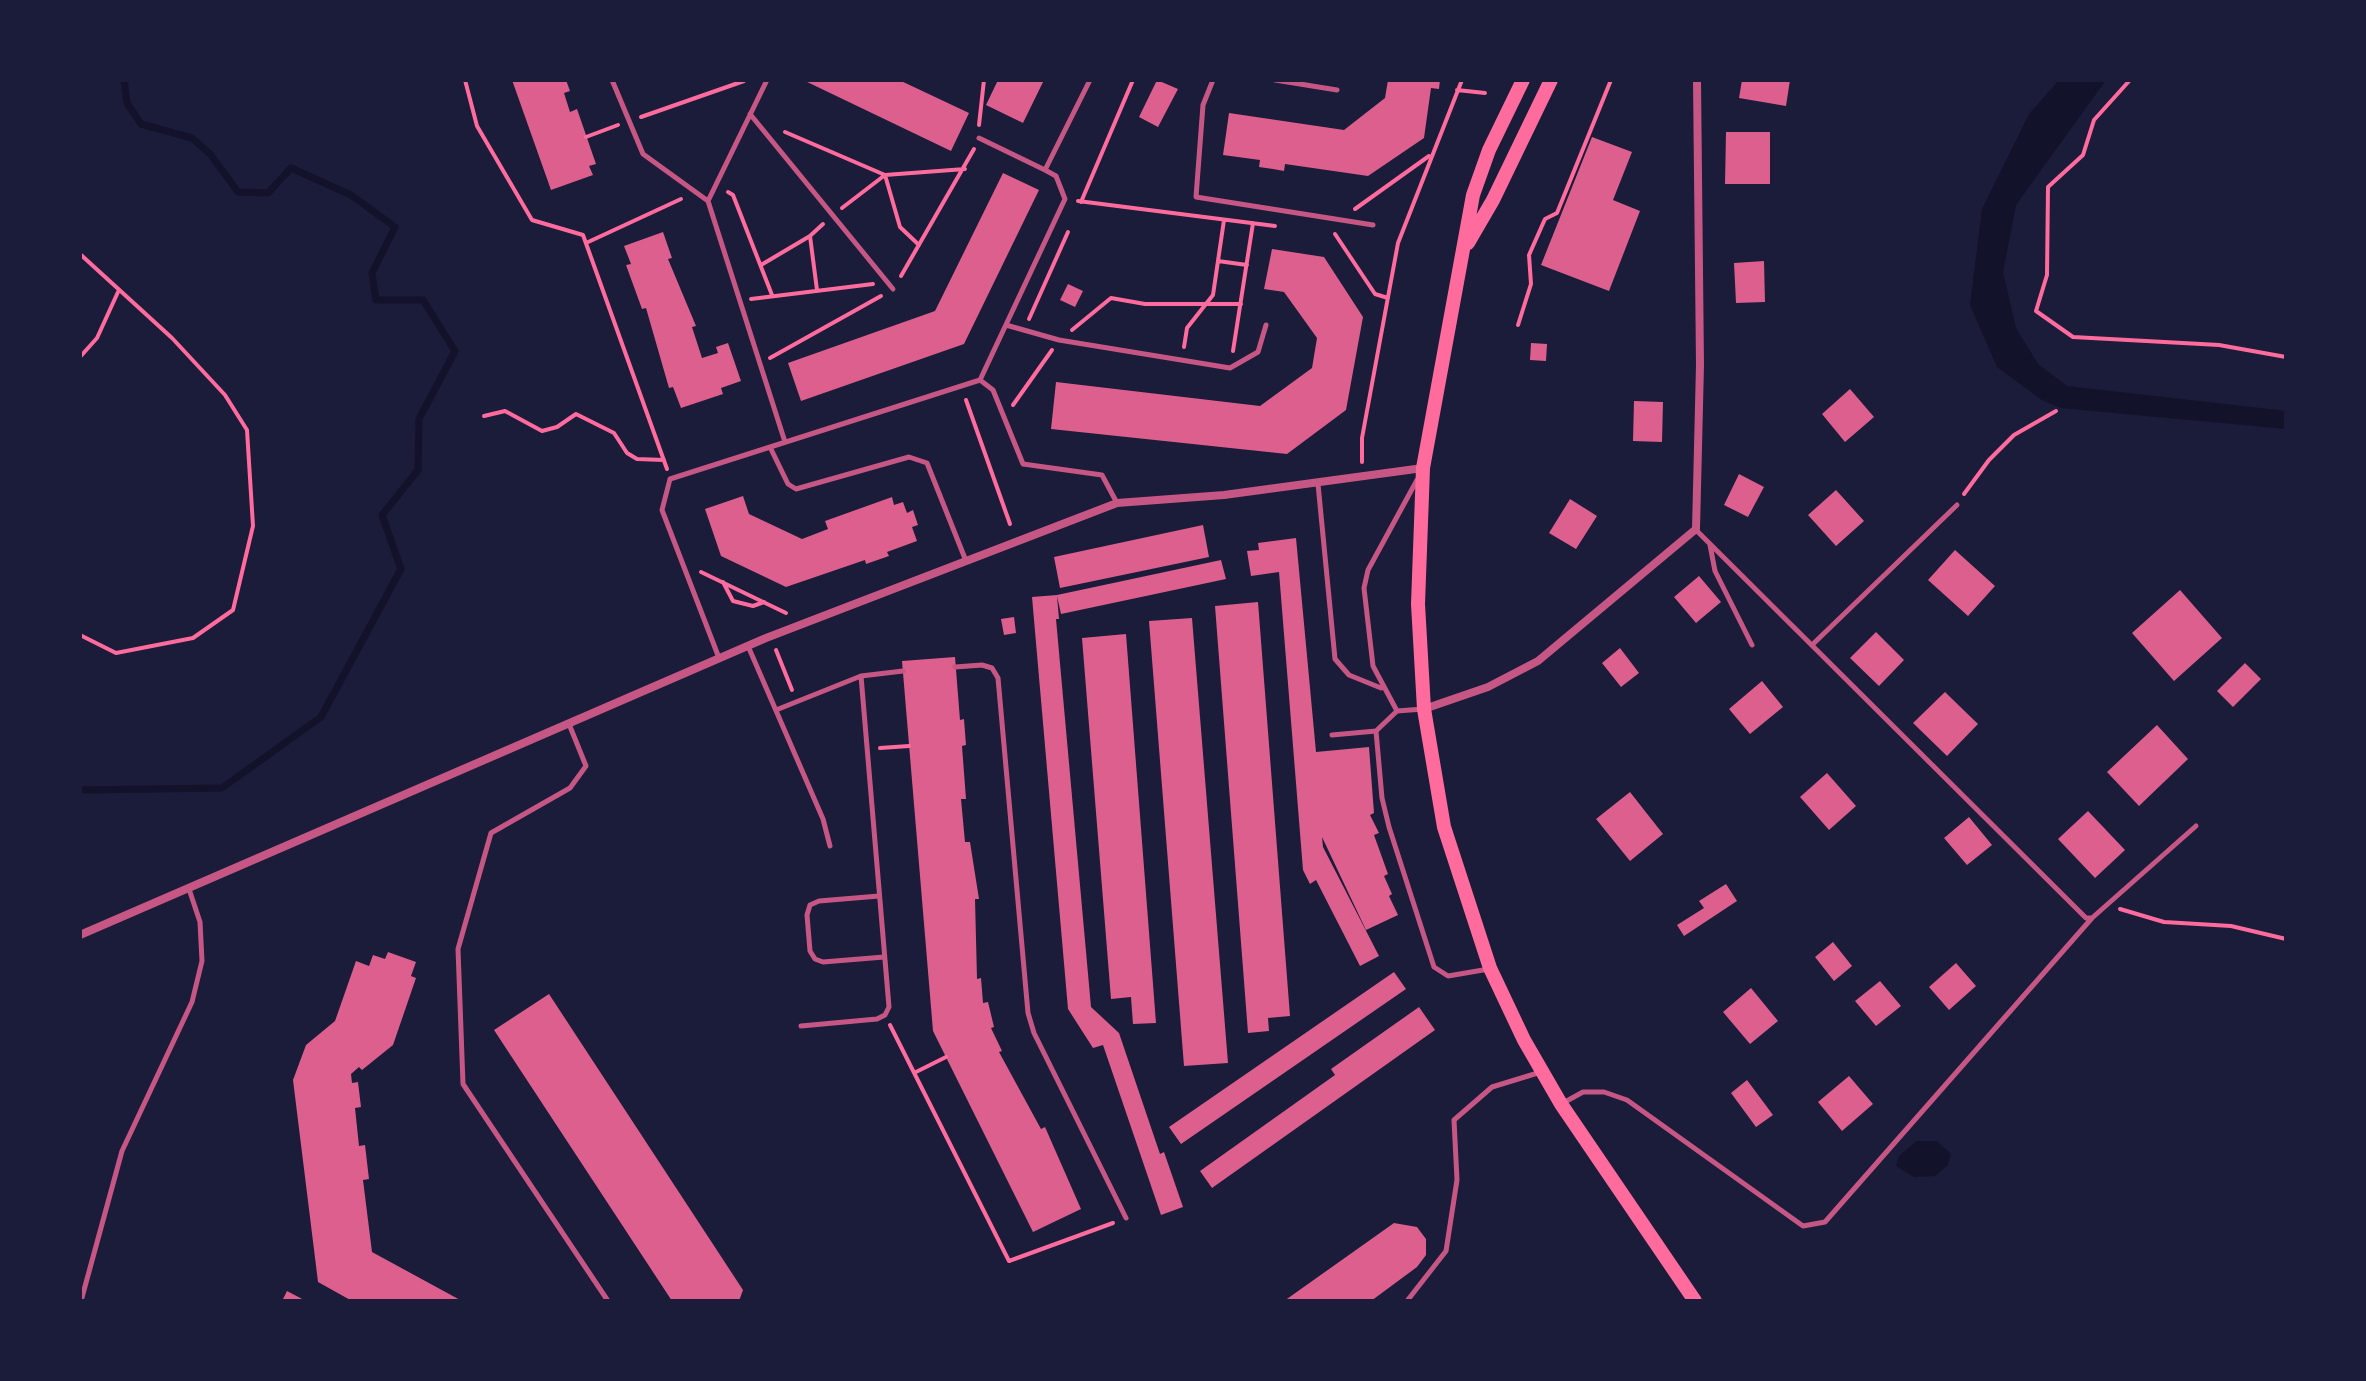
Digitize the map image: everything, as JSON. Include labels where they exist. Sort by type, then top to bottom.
[{"type":"main road","points":[[1523,80],[1489,150],[1473,195],[1423,468],[1418,604],[1424,709],[1444,827],[1490,968],[1561,1104],[1695,1301]]},
{"type":"main road","points":[[1461,253],[1493,200],[1551,80]]},
{"type":"street","points":[[1424,709],[1477,692],[1538,661],[1696,529],[1700,365],[1697,80]]},
{"type":"street","points":[[80,935],[770,636],[1117,503],[1318,484],[1423,468]]},
{"type":"lane","points":[[612,80],[643,154],[708,201],[785,442]]},
{"type":"lane","points":[[708,201],[767,80]]},
{"type":"lane","points":[[1045,170],[1090,80]]},
{"type":"lane","points":[[1213,80],[1203,105],[1196,197],[1373,225]]},
{"type":"lane","points":[[1275,80],[1337,90]]},
{"type":"lane","points":[[750,114],[769,133],[893,289]]},
{"type":"lane","points":[[719,658],[662,510],[670,479],[980,380],[1065,199],[1056,176],[979,138]]},
{"type":"lane","points":[[1006,325],[1059,340],[1230,368],[1258,352],[1266,325]]},
{"type":"lane","points":[[980,380],[993,390],[1023,464],[1102,475],[1117,503]]},
{"type":"lane","points":[[770,447],[788,484],[796,489],[909,457],[927,463],[966,561]]},
{"type":"lane","points":[[1397,711],[1382,689],[1373,666],[1364,588],[1368,570],[1423,468]]},
{"type":"lane","points":[[1318,484],[1335,659],[1349,675],[1382,689]]},
{"type":"lane","points":[[1812,645],[1957,505]]},
{"type":"lane","points":[[1696,529],[2086,918],[2092,918]]},
{"type":"lane","points":[[1710,544],[1715,571],[1752,645]]},
{"type":"lane","points":[[748,646],[823,819],[830,846]]},
{"type":"lane","points":[[955,667],[982,665],[992,668],[998,678],[1028,1013],[1034,1033],[1126,1218]]},
{"type":"lane","points":[[776,710],[861,676],[903,671]]},
{"type":"lane","points":[[801,1026],[877,1019],[885,1015],[889,1007],[861,676]]},
{"type":"lane","points":[[1332,735],[1376,731],[1397,711],[1424,709]]},
{"type":"lane","points":[[569,724],[586,766],[570,788],[491,833],[458,949],[463,1084],[608,1301]]},
{"type":"lane","points":[[1376,731],[1382,798],[1389,827],[1434,967],[1448,976],[1490,968]]},
{"type":"lane","points":[[1561,1104],[1583,1092],[1604,1092],[1627,1100],[1803,1226],[1825,1222],[2092,918],[2196,826]]},
{"type":"lane","points":[[81,1301],[122,1151],[192,1002],[202,961],[200,922],[189,889]]},
{"type":"lane","points":[[879,896],[819,901],[810,905],[807,915],[810,951],[815,959],[823,962],[884,957]]},
{"type":"lane","points":[[1407,1301],[1446,1251],[1457,1180],[1454,1120],[1492,1087],[1542,1072]]},
{"type":"path","points":[[465,80],[477,126],[532,220],[583,235],[670,479]]},
{"type":"path","points":[[760,364],[893,289],[965,169],[979,138],[978,111],[984,80]]},
{"type":"path","points":[[1362,478],[1362,438],[1398,243],[1462,80]]},
{"type":"path","points":[[1518,325],[1531,284],[1529,255],[1545,219],[1557,213],[1611,80]]},
{"type":"path","points":[[2130,80],[2094,120],[2083,155],[2048,187],[2047,275],[2036,311],[2073,337],[2219,345],[2286,357]]},
{"type":"path","points":[[586,137],[744,81]]},
{"type":"path","points":[[1457,90],[1485,93]]},
{"type":"path","points":[[769,133],[775,128],[885,175],[965,169]]},
{"type":"path","points":[[1340,220],[1431,155]]},
{"type":"path","points":[[761,266],[810,236],[885,175]]},
{"type":"path","points":[[885,175],[900,227],[919,245]]},
{"type":"path","points":[[715,186],[733,195],[772,295]]},
{"type":"path","points":[[586,243],[679,203],[690,188]]},
{"type":"path","points":[[1065,199],[1280,226]]},
{"type":"path","points":[[1181,360],[1187,328],[1213,295],[1224,220]]},
{"type":"path","points":[[1230,368],[1253,223]]},
{"type":"path","points":[[1334,232],[1375,294],[1388,298]]},
{"type":"path","points":[[810,236],[817,290]]},
{"type":"path","points":[[80,254],[118,292],[172,338],[225,395],[247,430],[253,526],[233,610],[193,638],[116,653],[80,635]]},
{"type":"path","points":[[1218,261],[1247,265]]},
{"type":"path","points":[[740,300],[888,282]]},
{"type":"path","points":[[80,357],[97,338],[118,292]]},
{"type":"path","points":[[1005,417],[1059,340],[1111,298],[1145,304],[1241,304]]},
{"type":"path","points":[[961,386],[1010,524]]},
{"type":"path","points":[[484,416],[505,411],[542,431],[557,427],[576,414],[614,433],[627,453],[637,459],[664,460]]},
{"type":"path","points":[[1957,505],[1989,460],[2014,435],[2056,411]]},
{"type":"path","points":[[682,563],[786,613]]},
{"type":"path","points":[[723,582],[733,601],[743,605],[764,602]]},
{"type":"path","points":[[770,636],[796,702]]},
{"type":"path","points":[[867,750],[909,746]]},
{"type":"path","points":[[2107,905],[2164,922],[2231,926],[2286,939]]},
{"type":"path","points":[[885,1015],[1009,1261],[1126,1218]]},
{"type":"path","points":[[915,1072],[946,1057]]},
{"type":"shaded area","points":[[2059,80],[2106,80],[2016,205],[2003,272],[2016,328],[2038,364],[2067,386],[2286,411],[2286,429],[2061,408],[2042,400],[1997,367],[1970,305],[1982,209],[2029,114]]},
{"type":"shaded area","points":[[1917,1141],[1937,1141],[1951,1154],[1948,1165],[1935,1176],[1914,1177],[1896,1166],[1899,1156]]},
{"type":"building","points":[[512,80],[566,80],[570,91],[564,93],[570,112],[577,109],[596,164],[589,166],[593,175],[551,190]]},
{"type":"building","points":[[803,80],[899,80],[969,113],[951,151]]},
{"type":"building","points":[[998,80],[1044,80],[1023,123],[986,105]]},
{"type":"building","points":[[1157,80],[1178,89],[1158,127],[1139,117]]},
{"type":"building","points":[[1388,80],[1440,80],[1439,89],[1431,88],[1424,138],[1368,176],[1285,164],[1284,171],[1259,167],[1260,160],[1223,155],[1229,113],[1344,130],[1385,98]]},
{"type":"building","points":[[1742,80],[1790,80],[1786,106],[1739,98]]},
{"type":"building","points":[[1726,132],[1770,132],[1770,184],[1725,184]]},
{"type":"building","points":[[1592,137],[1632,152],[1613,200],[1640,211],[1609,291],[1541,265]]},
{"type":"building","points":[[1003,173],[1039,190],[964,344],[801,401],[788,363],[935,311]]},
{"type":"building","points":[[663,232],[672,258],[668,259],[696,326],[692,327],[702,358],[718,353],[716,347],[728,343],[741,381],[721,388],[723,394],[681,408],[673,387],[669,388],[646,308],[642,309],[626,265],[631,264],[624,246]]},
{"type":"building","points":[[1272,249],[1324,257],[1363,317],[1346,410],[1287,454],[1051,429],[1056,382],[1260,406],[1312,368],[1317,338],[1284,292],[1264,289]]},
{"type":"building","points":[[1764,261],[1765,302],[1736,303],[1734,263]]},
{"type":"building","points":[[1068,284],[1083,291],[1075,307],[1060,300]]},
{"type":"building","points":[[1531,343],[1547,344],[1546,361],[1530,360]]},
{"type":"building","points":[[1850,389],[1874,417],[1845,442],[1822,414]]},
{"type":"building","points":[[1634,401],[1663,402],[1662,442],[1633,441]]},
{"type":"building","points":[[1739,474],[1764,487],[1748,517],[1724,505]]},
{"type":"building","points":[[1836,490],[1864,521],[1836,546],[1808,515]]},
{"type":"building","points":[[743,496],[749,514],[802,539],[828,529],[825,521],[892,497],[894,505],[903,502],[907,513],[913,510],[918,525],[912,527],[917,541],[887,552],[889,556],[866,564],[865,560],[786,587],[721,556],[705,509]]},
{"type":"building","points":[[1570,499],[1597,516],[1576,549],[1549,533]]},
{"type":"building","points":[[1203,525],[1209,557],[1060,588],[1054,557]]},
{"type":"building","points":[[1296,538],[1316,752],[1369,747],[1374,813],[1370,815],[1379,833],[1374,835],[1388,874],[1384,876],[1392,894],[1389,896],[1398,915],[1366,930],[1322,837],[1323,847],[1379,956],[1360,966],[1316,880],[1310,884],[1303,870],[1279,572],[1251,576],[1247,551],[1259,550],[1258,543]]},
{"type":"building","points":[[1955,550],[1995,586],[1968,616],[1928,580]]},
{"type":"building","points":[[1221,560],[1226,579],[1061,614],[1057,596],[1059,619],[1056,619],[1091,1007],[1119,1033],[1160,1154],[1164,1152],[1183,1207],[1161,1215],[1103,1045],[1093,1048],[1068,1009],[1032,597],[1057,595]]},
{"type":"building","points":[[1699,576],[1721,602],[1696,623],[1674,597]]},
{"type":"building","points":[[2180,590],[2222,638],[2174,681],[2132,633]]},
{"type":"building","points":[[1258,602],[1290,1016],[1268,1018],[1269,1031],[1248,1033],[1215,606]]},
{"type":"building","points":[[1014,617],[1016,633],[1004,635],[1001,619]]},
{"type":"building","points":[[1192,618],[1228,1063],[1184,1066],[1149,621]]},
{"type":"building","points":[[1876,632],[1904,660],[1879,686],[1850,658]]},
{"type":"building","points":[[1126,634],[1156,1023],[1133,1024],[1131,997],[1111,999],[1082,638]]},
{"type":"building","points":[[1620,648],[1639,673],[1621,687],[1602,663]]},
{"type":"building","points":[[955,657],[960,720],[964,719],[966,745],[962,746],[966,799],[961,799],[965,842],[970,842],[979,899],[975,899],[977,979],[981,978],[983,1003],[988,1002],[994,1027],[991,1028],[1002,1051],[999,1052],[1041,1129],[1045,1127],[1081,1209],[1033,1232],[933,1031],[902,661]]},
{"type":"building","points":[[2245,663],[2261,679],[2233,707],[2217,691]]},
{"type":"building","points":[[1762,681],[1783,707],[1750,734],[1729,709]]},
{"type":"building","points":[[1945,692],[1978,724],[1947,756],[1913,723]]},
{"type":"building","points":[[2157,725],[2188,759],[2139,806],[2107,772]]},
{"type":"building","points":[[1827,773],[1856,806],[1829,830],[1800,797]]},
{"type":"building","points":[[1630,792],[1663,834],[1630,861],[1596,819]]},
{"type":"building","points":[[2088,811],[2125,850],[2095,878],[2058,839]]},
{"type":"building","points":[[1969,817],[1992,845],[1967,865],[1944,838]]},
{"type":"building","points":[[1726,884],[1737,901],[1684,936],[1677,925],[1704,908],[1699,901]]},
{"type":"building","points":[[1833,942],[1852,966],[1834,981],[1815,957]]},
{"type":"building","points":[[388,952],[416,962],[411,976],[416,978],[393,1045],[362,1070],[359,1067],[351,1074],[352,1083],[358,1082],[361,1107],[355,1108],[359,1146],[365,1145],[369,1179],[363,1180],[372,1252],[462,1301],[352,1301],[318,1282],[293,1080],[306,1045],[335,1021],[356,961],[369,966],[373,955],[385,959]]},
{"type":"building","points":[[1956,963],[1976,986],[1949,1010],[1929,987]]},
{"type":"building","points":[[1394,972],[1406,989],[1181,1144],[1169,1127]]},
{"type":"building","points":[[1880,981],[1901,1006],[1876,1026],[1855,1001]]},
{"type":"building","points":[[1751,988],[1778,1021],[1750,1044],[1723,1012]]},
{"type":"building","points":[[549,994],[743,1290],[739,1301],[672,1301],[494,1030]]},
{"type":"building","points":[[1419,1007],[1435,1030],[1212,1188],[1200,1171],[1335,1075],[1331,1069]]},
{"type":"building","points":[[1849,1076],[1873,1104],[1842,1131],[1818,1102]]},
{"type":"building","points":[[1747,1080],[1773,1115],[1756,1127],[1731,1093]]},
{"type":"building","points":[[1394,1223],[1417,1227],[1426,1239],[1426,1255],[1417,1267],[1371,1301],[1284,1301]]},
{"type":"building","points":[[287,1291],[306,1301],[282,1301]]},
{"type":"waterway","points":[[80,790],[222,788],[321,717],[401,569],[382,515],[418,470],[419,419],[455,351],[423,300],[376,300],[372,273],[395,227],[351,195],[291,168],[268,193],[238,192],[210,154],[192,138],[141,124],[127,103],[124,80]]}]
